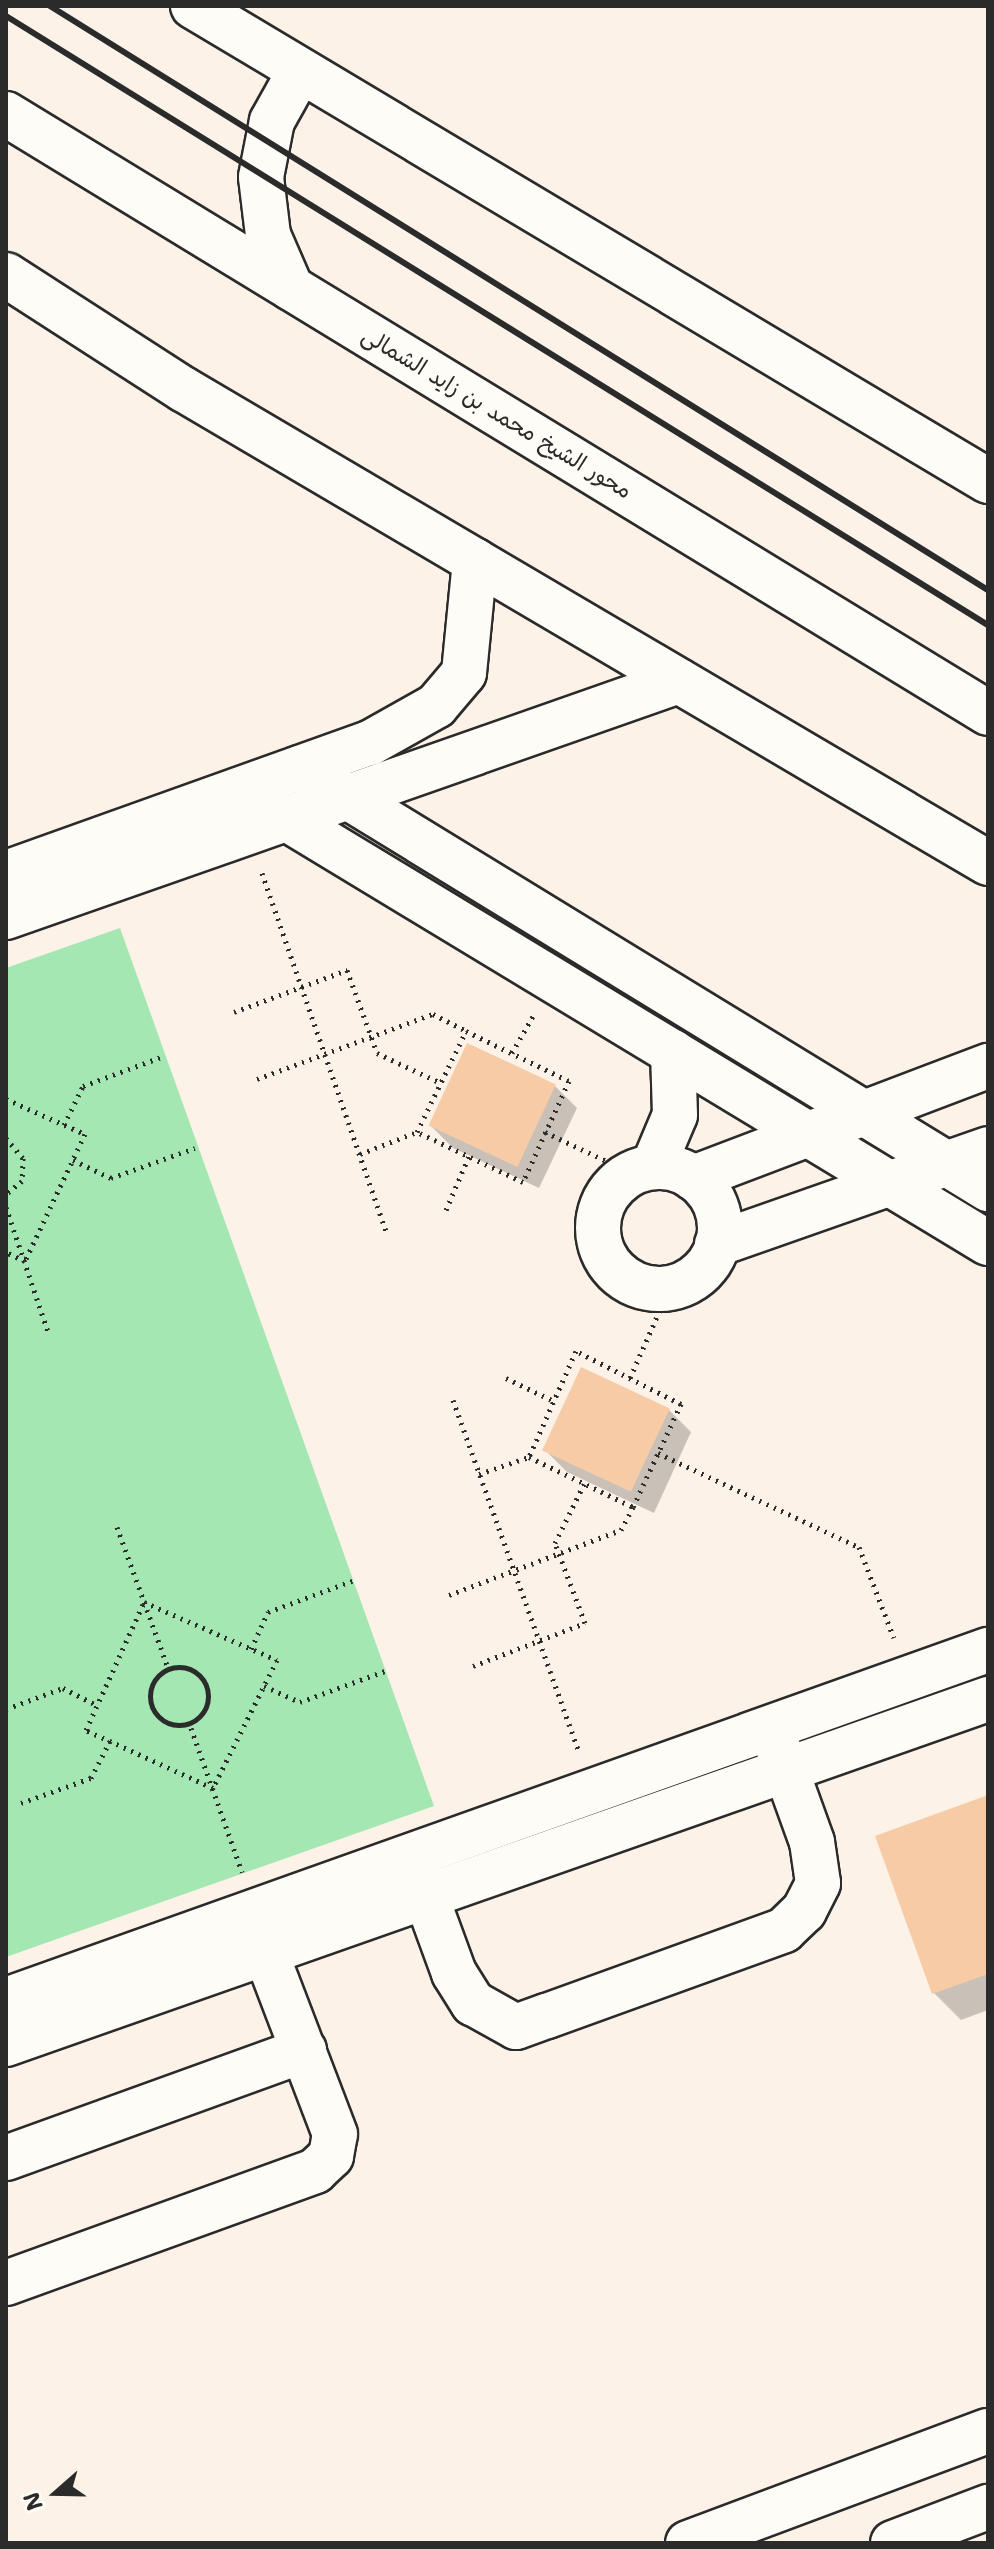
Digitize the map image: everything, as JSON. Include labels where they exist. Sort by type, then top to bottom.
[{"type":"main road","points":[[193,6],[988,481]]},
{"type":"main road","points":[[291,288],[268,235],[261,177],[272,121],[300,71]]},
{"type":"main road","name":"محور الشيخ محمد بن زايد الشمالى","points":[[6,114],[988,713]]},
{"type":"main road","points":[[6,275],[475,561],[988,863]]},
{"type":"main road","points":[[6,873],[370,743],[436,706],[464,673],[475,561]]},
{"type":"main road","points":[[6,917],[679,681]]},
{"type":"main road","points":[[300,768],[988,1189]]},
{"type":"main road","points":[[239,790],[267,826],[673,1052],[988,1243]]},
{"type":"main road","points":[[659,1173],[675,1115],[673,1052]]},
{"type":"main road","points":[[659,1173],[713,1199],[717,1244],[703,1271],[669,1289],[631,1282],[604,1256],[599,1214],[607,1194],[659,1173],[810,1135],[988,1066]]},
{"type":"main road","points":[[717,1244],[988,1149]]},
{"type":"main road","points":[[6,2044],[426,1897],[779,1750],[910,1678],[988,1650]]},
{"type":"main road","points":[[6,2000],[246,1893],[411,1856],[593,1791],[988,1699]]},
{"type":"main road","points":[[411,1856],[473,2003],[516,2027],[784,1930],[804,1911],[818,1883],[779,1750]]},
{"type":"main road","points":[[6,2283],[315,2171],[331,2156],[335,2134],[246,1893]]},
{"type":"main road","points":[[6,2158],[304,2050]]},
{"type":"main road","points":[[688,2543],[988,2431]]},
{"type":"main road","points":[[893,2543],[988,2507]]},
{"type":"path","points":[[267,826],[302,987],[386,1231]]},
{"type":"path","points":[[234,1012],[347,970],[377,1053],[441,1083]]},
{"type":"path","points":[[257,1079],[433,1014],[569,1081],[523,1182],[417,1132]]},
{"type":"path","points":[[360,1154],[417,1132],[466,1031]]},
{"type":"path","points":[[64,1125],[83,1086],[164,1056]]},
{"type":"path","points":[[6,1099],[85,1134],[25,1261]]},
{"type":"path","points":[[545,1132],[659,1173]]},
{"type":"path","points":[[6,1138],[23,1158],[22,1181],[6,1194]]},
{"type":"path","points":[[73,1160],[111,1178],[195,1148]]},
{"type":"path","points":[[446,1210],[469,1156]]},
{"type":"path","points":[[6,1207],[49,1335]]},
{"type":"path","points":[[6,1252],[25,1261]]},
{"type":"path","points":[[630,1378],[669,1289]]},
{"type":"path","points":[[449,1595],[621,1530],[681,1404],[576,1351],[529,1457]]},
{"type":"path","points":[[506,1378],[554,1401]]},
{"type":"path","points":[[453,1400],[593,1791]]},
{"type":"path","points":[[658,1453],[859,1547],[910,1678]]},
{"type":"path","points":[[479,1474],[529,1457],[633,1507]]},
{"type":"path","points":[[473,1666],[585,1623],[555,1543],[584,1484]]},
{"type":"path","points":[[117,1527],[167,1665]]},
{"type":"path","points":[[251,1649],[268,1612],[352,1581]]},
{"type":"path","points":[[144,1602],[277,1660],[213,1788]]},
{"type":"path","points":[[144,1602],[86,1730],[213,1788]]},
{"type":"path","points":[[191,1728],[164,1726],[147,1708],[148,1682],[167,1665],[194,1665],[210,1685],[209,1709],[197,1713],[191,1728],[246,1893]]},
{"type":"path","points":[[264,1686],[300,1702],[385,1671]]},
{"type":"path","points":[[6,1709],[63,1688],[97,1705]]},
{"type":"path","points":[[21,1803],[91,1778],[110,1741]]},
{"type":"green space","points":[[120,928],[434,1806],[6,1957],[6,968]]},
{"type":"building","points":[[467,1043],[556,1084],[517,1167],[429,1125]]},
{"type":"building","points":[[581,1367],[670,1408],[631,1492],[542,1450]]},
{"type":"building","points":[[988,1795],[988,1974],[932,1994],[875,1836]]},
{"type":"railway","points":[[50,6],[988,590]]},
{"type":"railway","points":[[6,16],[988,625]]}]
